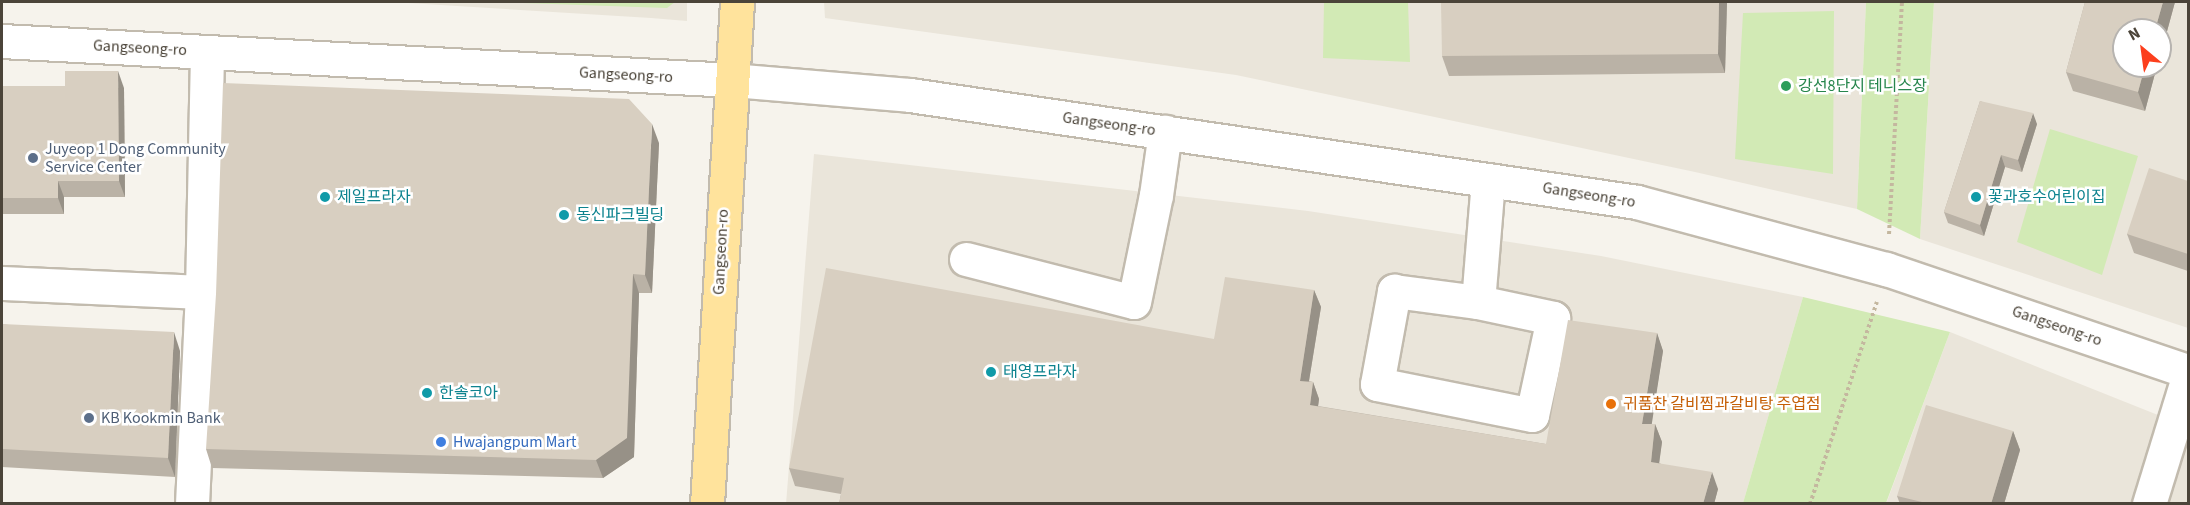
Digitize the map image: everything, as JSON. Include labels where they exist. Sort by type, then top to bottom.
[{"type":"main road","name":"Gangseon-ro","points":[[707,504],[737,2]]},
{"type":"street","name":"Gangseong-ro","points":[[2,41],[732,80],[910,95],[1637,202],[1886,269],[2188,371]]},
{"type":"street","points":[[192,504],[202,292],[207,52]]},
{"type":"street","points":[[966,259],[1134,302],[1156,195],[1165,132]]},
{"type":"street","points":[[1478,302],[1488,180]]},
{"type":"street","points":[[2,283],[202,292]]},
{"type":"street","points":[[1394,291],[1478,302],[1553,318],[1532,415],[1377,384],[1394,291]]},
{"type":"street","points":[[2150,504],[2188,377]]},
{"type":"path","points":[[1888,243],[1902,2]]},
{"type":"path","points":[[1810,504],[1876,302]]},
{"type":"shaded area","points":[[392,2],[687,2],[687,21],[651,18]]},
{"type":"shaded area","points":[[824,2],[1866,2],[1857,209],[1695,172],[1236,75],[825,18]]},
{"type":"shaded area","points":[[1934,2],[2188,2],[2188,328],[1920,239]]},
{"type":"shaded area","points":[[814,154],[1308,211],[1601,256],[1803,297],[1743,503],[786,504]]},
{"type":"shaded area","points":[[1950,332],[2188,427],[2188,503],[1886,504]]},
{"type":"green space","points":[[490,2],[675,2],[667,8]]},
{"type":"green space","points":[[1324,2],[1408,2],[1410,62],[1323,58]]},
{"type":"green space","points":[[1866,2],[1934,2],[1920,239],[1857,209]]},
{"type":"green space","name":"강선8단지 테니스장","points":[[1834,11],[1833,174],[1735,159],[1743,13]]},
{"type":"green space","points":[[2050,129],[2138,156],[2102,275],[2017,242]]},
{"type":"green space","points":[[1803,297],[1950,332],[1886,503],[1743,503]]},
{"type":"building","points":[[1441,2],[1719,2],[1718,54],[1442,56]]},
{"type":"building","points":[[2085,2],[2163,2],[2158,18],[2112,18],[2112,78],[2142,78],[2138,92],[2066,72]]},
{"type":"building","points":[[65,71],[118,71],[119,181],[58,181],[58,198],[2,198],[2,86],[65,86]]},
{"type":"building","points":[[223,83],[629,99],[652,124],[645,275],[633,274],[627,438],[596,460],[206,449],[216,294]]},
{"type":"building","name":"꽃과호수어린이집","points":[[1980,101],[2033,113],[2018,160],[2001,155],[1980,225],[1944,212]]},
{"type":"building","points":[[2149,168],[2188,181],[2188,254],[2127,234]]},
{"type":"building","name":"태영프라자","points":[[826,268],[1214,339],[1225,277],[1314,290],[1300,381],[1313,382],[1310,405],[1546,444],[1568,320],[1657,333],[1642,424],[1655,424],[1651,462],[1712,472],[1703,504],[839,504],[844,478],[789,468]]},
{"type":"building","points":[[2,324],[174,332],[168,458],[2,449]]},
{"type":"building","points":[[1926,405],[2013,431],[1991,504],[1922,504],[1922,502],[1897,496]]},
{"type":"place","name":"강선8단지 테니스장","points":[[1786,86]]},
{"type":"place","name":"Juyeop 1 Dong Community Service Center","points":[[33,158]]},
{"type":"place","name":"제일프라자","points":[[325,197]]},
{"type":"place","name":"꽃과호수어린이집","points":[[1976,197]]},
{"type":"place","name":"동신파크빌딩","points":[[564,215]]},
{"type":"place","name":"태영프라자","points":[[991,372]]},
{"type":"place","name":"한솔코아","points":[[427,393]]},
{"type":"place","name":"귀품찬 갈비찜과갈비탕 주엽점","points":[[1611,404]]},
{"type":"place","name":"KB Kookmin Bank","points":[[89,418]]},
{"type":"place","name":"Hwajangpum Mart","points":[[441,442]]}]
